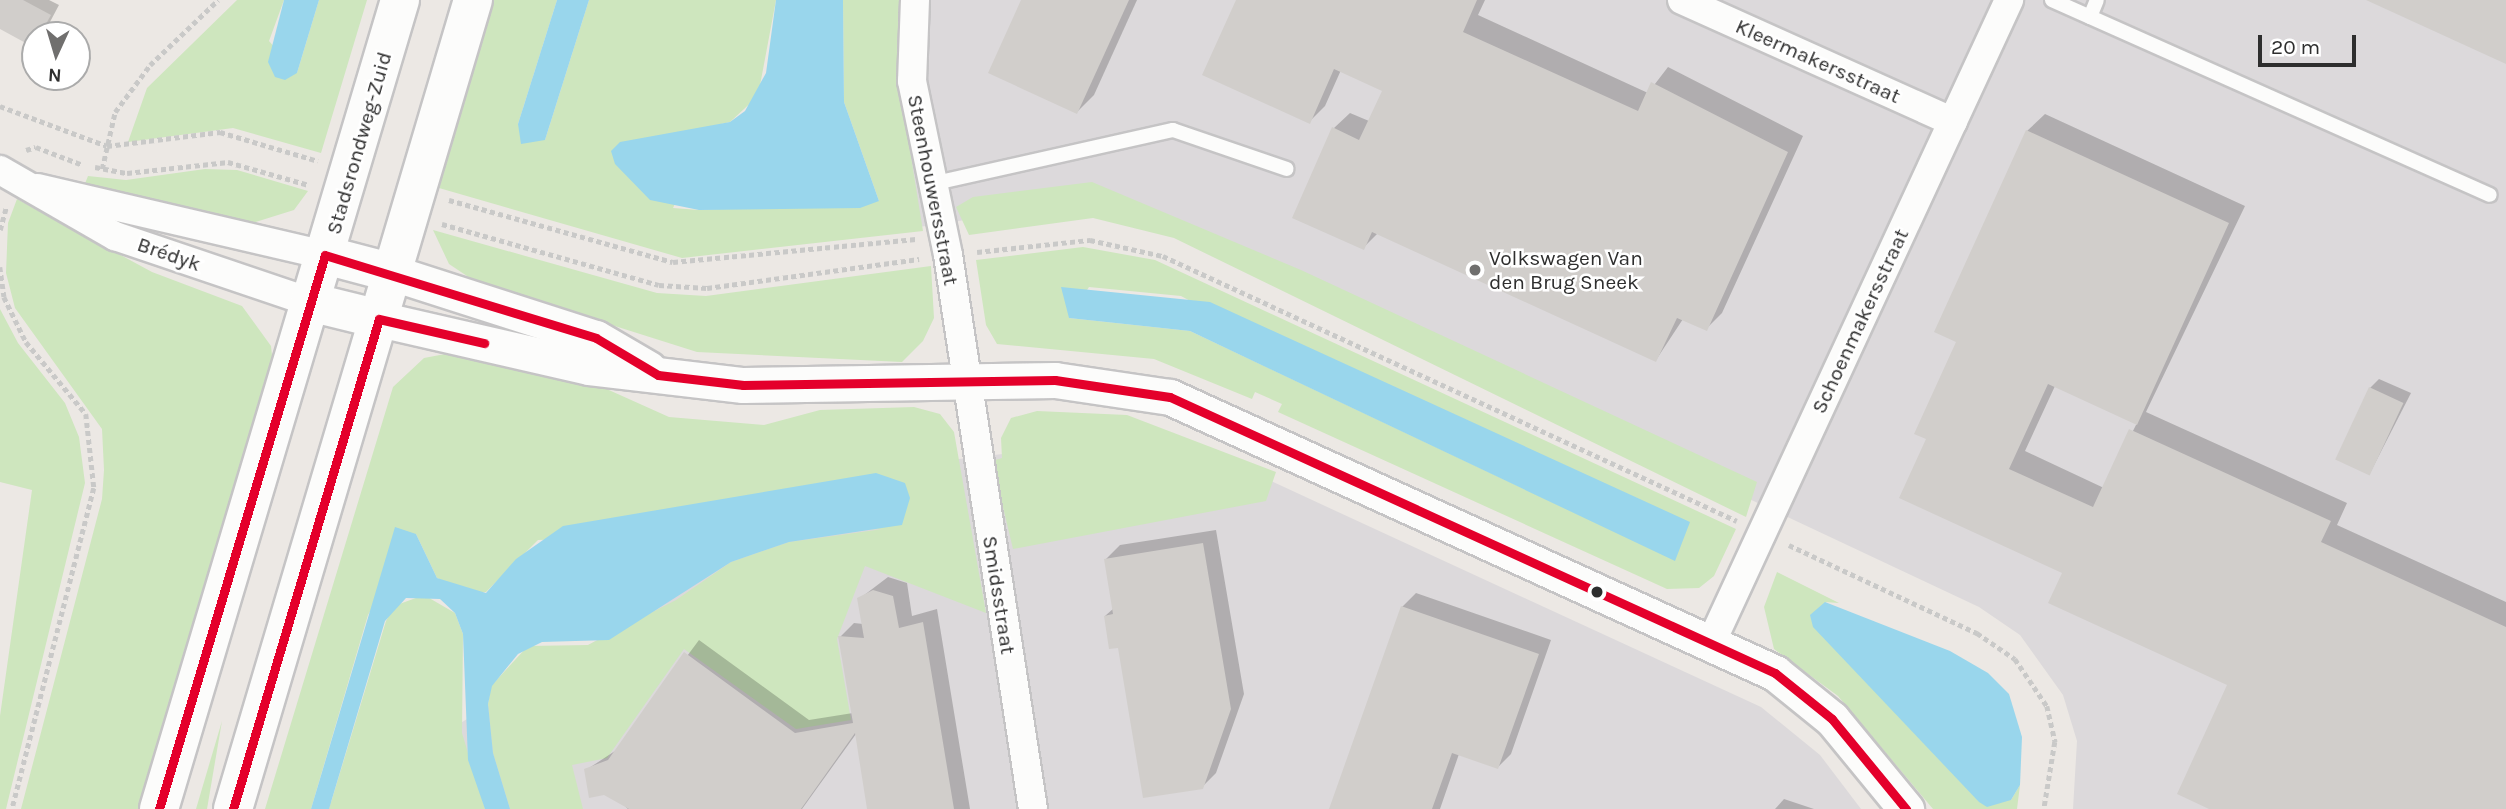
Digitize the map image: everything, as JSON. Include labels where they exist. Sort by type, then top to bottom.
[{"type":"main road","name":"Stadsrondweg-Zuid","points":[[159,809],[344,196],[400,0]]},
{"type":"main road","points":[[233,809],[393,273],[424,206],[473,0]]},
{"type":"main road","points":[[325,255],[393,273]]},
{"type":"main road","points":[[310,302],[379,319]]},
{"type":"street","name":"Steenhouwersstraat","points":[[915,0],[912,81],[946,245],[964,380]]},
{"type":"street","name":"Kleermakersstraat","points":[[1682,0],[1954,122]]},
{"type":"street","name":"Schoenmakersstraat","points":[[1712,643],[2009,0]]},
{"type":"street","name":"Brédyk","points":[[0,170],[37,188],[325,255]]},
{"type":"street","name":"Brédyk","points":[[37,188],[65,212],[115,236],[310,302]]},
{"type":"street","points":[[393,273],[596,338],[659,374]]},
{"type":"street","points":[[379,319],[589,368],[743,385],[1055,380],[1170,397],[1712,643],[1806,695],[1906,809]]},
{"type":"street","name":"Smidsstraat","points":[[964,380],[1034,809]]},
{"type":"lane","points":[[2052,0],[2490,195]]},
{"type":"lane","points":[[2090,17],[2097,0]]},
{"type":"lane","points":[[932,184],[1173,130],[1287,169]]},
{"type":"path","points":[[218,0],[150,65],[115,112],[102,169],[127,173],[228,162],[344,196]]},
{"type":"path","points":[[0,106],[107,146],[220,132],[318,161]]},
{"type":"path","points":[[424,206],[669,286],[708,288],[946,245]]},
{"type":"path","points":[[424,206],[673,262],[946,245],[1064,241],[1137,247],[1978,633],[2015,659],[2047,706],[2055,743],[2044,809]]},
{"type":"path","points":[[0,230],[2,215]]},
{"type":"path","points":[[0,267],[4,297],[26,342],[86,414],[93,488],[12,809]]},
{"type":"shaded area","points":[[861,0],[2506,0],[2506,809],[2073,809],[2077,741],[2063,695],[2020,635],[1979,607],[1139,212],[1058,206],[899,230]]},
{"type":"shaded area","points":[[1038,450],[1260,476],[1761,707],[1820,755],[1861,809],[319,809],[880,468]]},
{"type":"green space","points":[[237,0],[284,0],[269,41],[297,73],[319,0],[367,0],[321,153],[233,128],[128,142],[147,88]]},
{"type":"green space","points":[[491,0],[557,0],[518,124],[545,140],[589,0],[776,0],[758,96],[730,122],[712,126],[673,208],[699,210],[879,201],[844,102],[843,0],[902,0],[897,70],[923,231],[682,258],[439,188]]},
{"type":"green space","points":[[205,169],[237,170],[308,191],[294,210],[240,227],[84,186],[88,176],[126,180]]},
{"type":"green space","points":[[1092,182],[1301,270],[1757,482],[1746,517],[1174,238],[1093,218],[969,235],[956,207],[973,197]]},
{"type":"green space","points":[[17,199],[152,272],[242,306],[271,346],[273,365],[145,809],[21,809],[102,499],[104,470],[102,429],[15,308],[6,273],[8,223]]},
{"type":"green space","points":[[433,230],[657,293],[706,296],[931,266],[934,318],[923,341],[902,362],[697,352],[476,282],[449,264]]},
{"type":"green space","points":[[1083,247],[1155,260],[1736,529],[1714,576],[1699,588],[1667,589],[1278,412],[1282,404],[1255,392],[1252,399],[1154,359],[997,344],[986,325],[976,260]],"holes":[[[1089,287],[1181,296],[1675,560],[1190,331],[1069,318]]]},
{"type":"green space","points":[[0,309],[18,343],[65,403],[79,437],[85,483],[6,809],[0,809],[0,716],[32,490],[0,482]]},
{"type":"green space","points":[[461,351],[591,382],[669,417],[764,425],[820,410],[914,407],[940,414],[954,432],[986,613],[865,566],[837,639],[851,720],[796,729],[684,649],[607,758],[572,765],[583,809],[510,809],[493,753],[488,704],[491,686],[528,646],[588,645],[676,600],[731,562],[789,542],[883,529],[538,540],[486,592],[471,593],[437,578],[416,534],[368,615],[311,809],[265,809],[393,387],[424,358]]},
{"type":"green space","points":[[1037,411],[1127,415],[1276,472],[1266,501],[1013,549],[992,461],[1002,458],[1001,438],[1011,418]]},
{"type":"green space","points":[[1777,572],[1839,603],[1825,602],[2011,800],[2020,785],[2017,809],[1933,809],[1838,696],[1774,649],[1764,607]]},
{"type":"green space","points":[[424,595],[455,613],[463,634],[462,733],[485,809],[329,809],[386,621],[394,606]]},
{"type":"green space","points":[[222,721],[207,809],[196,809]]},
{"type":"water","points":[[284,0],[319,0],[297,73],[285,80],[275,77],[268,62]]},
{"type":"water","points":[[557,0],[589,0],[545,140],[521,144],[518,124]]},
{"type":"water","points":[[776,0],[843,0],[844,102],[879,201],[860,208],[699,210],[650,200],[615,164],[611,151],[620,142],[730,122],[745,111],[766,73]]},
{"type":"water","points":[[1061,287],[1210,302],[1690,522],[1675,561],[1190,331],[1069,318]]},
{"type":"water","points":[[876,473],[905,483],[910,498],[902,525],[789,542],[731,562],[609,640],[542,642],[518,654],[492,686],[488,704],[493,753],[510,809],[485,809],[468,760],[463,634],[455,613],[440,599],[406,598],[385,621],[329,809],[311,809],[395,527],[416,534],[437,578],[486,593],[516,559],[563,526]]},
{"type":"water","points":[[1825,602],[1950,651],[1988,673],[2009,694],[2022,737],[2020,785],[2011,800],[1987,807],[1979,802],[1813,627],[1810,615]]},
{"type":"building","points":[[0,0],[23,0],[51,15],[48,21],[21,21],[21,40],[0,29]]},
{"type":"building","points":[[1021,0],[1129,0],[1077,114],[988,73]]},
{"type":"building","points":[[1236,0],[1477,0],[1463,32],[1638,111],[1651,82],[1788,152],[1707,331],[1677,318],[1656,362],[1372,232],[1364,250],[1292,218],[1332,127],[1359,140],[1382,91],[1334,69],[1310,124],[1202,75]]},
{"type":"building","points":[[2366,0],[2506,0],[2506,64]]},
{"type":"building","points":[[2026,130],[2229,223],[2137,425],[2048,384],[2009,469],[2093,507],[2129,429],[2331,521],[2321,542],[2506,627],[2506,809],[2209,809],[2177,794],[2227,685],[2048,603],[2062,573],[1899,498],[1926,439],[1914,434],[1956,342],[1934,332]]},
{"type":"building","points":[[2369,387],[2403,403],[2370,476],[2335,460]]},
{"type":"building","points":[[1203,543],[1231,709],[1203,789],[1143,798],[1118,648],[1109,649],[1104,616],[1113,614],[1104,559]]},
{"type":"building","points":[[873,590],[893,596],[899,628],[923,622],[954,809],[867,809],[855,733],[801,809],[629,809],[604,795],[589,798],[584,769],[608,760],[684,652],[795,733],[853,723],[838,636],[864,638],[857,598]]},
{"type":"building","points":[[1401,606],[1539,654],[1498,769],[1452,753],[1432,809],[1329,809]]},
{"type":"transit line","points":[[159,809],[325,255],[596,338],[658,375],[743,385],[1055,380],[1170,397],[1775,673],[1832,719],[1906,809]]},
{"type":"transit line","points":[[233,809],[379,319],[484,343]]},
{"type":"place","name":"Volkswagen Van den Brug Sneek","points":[[1475,270]]}]
